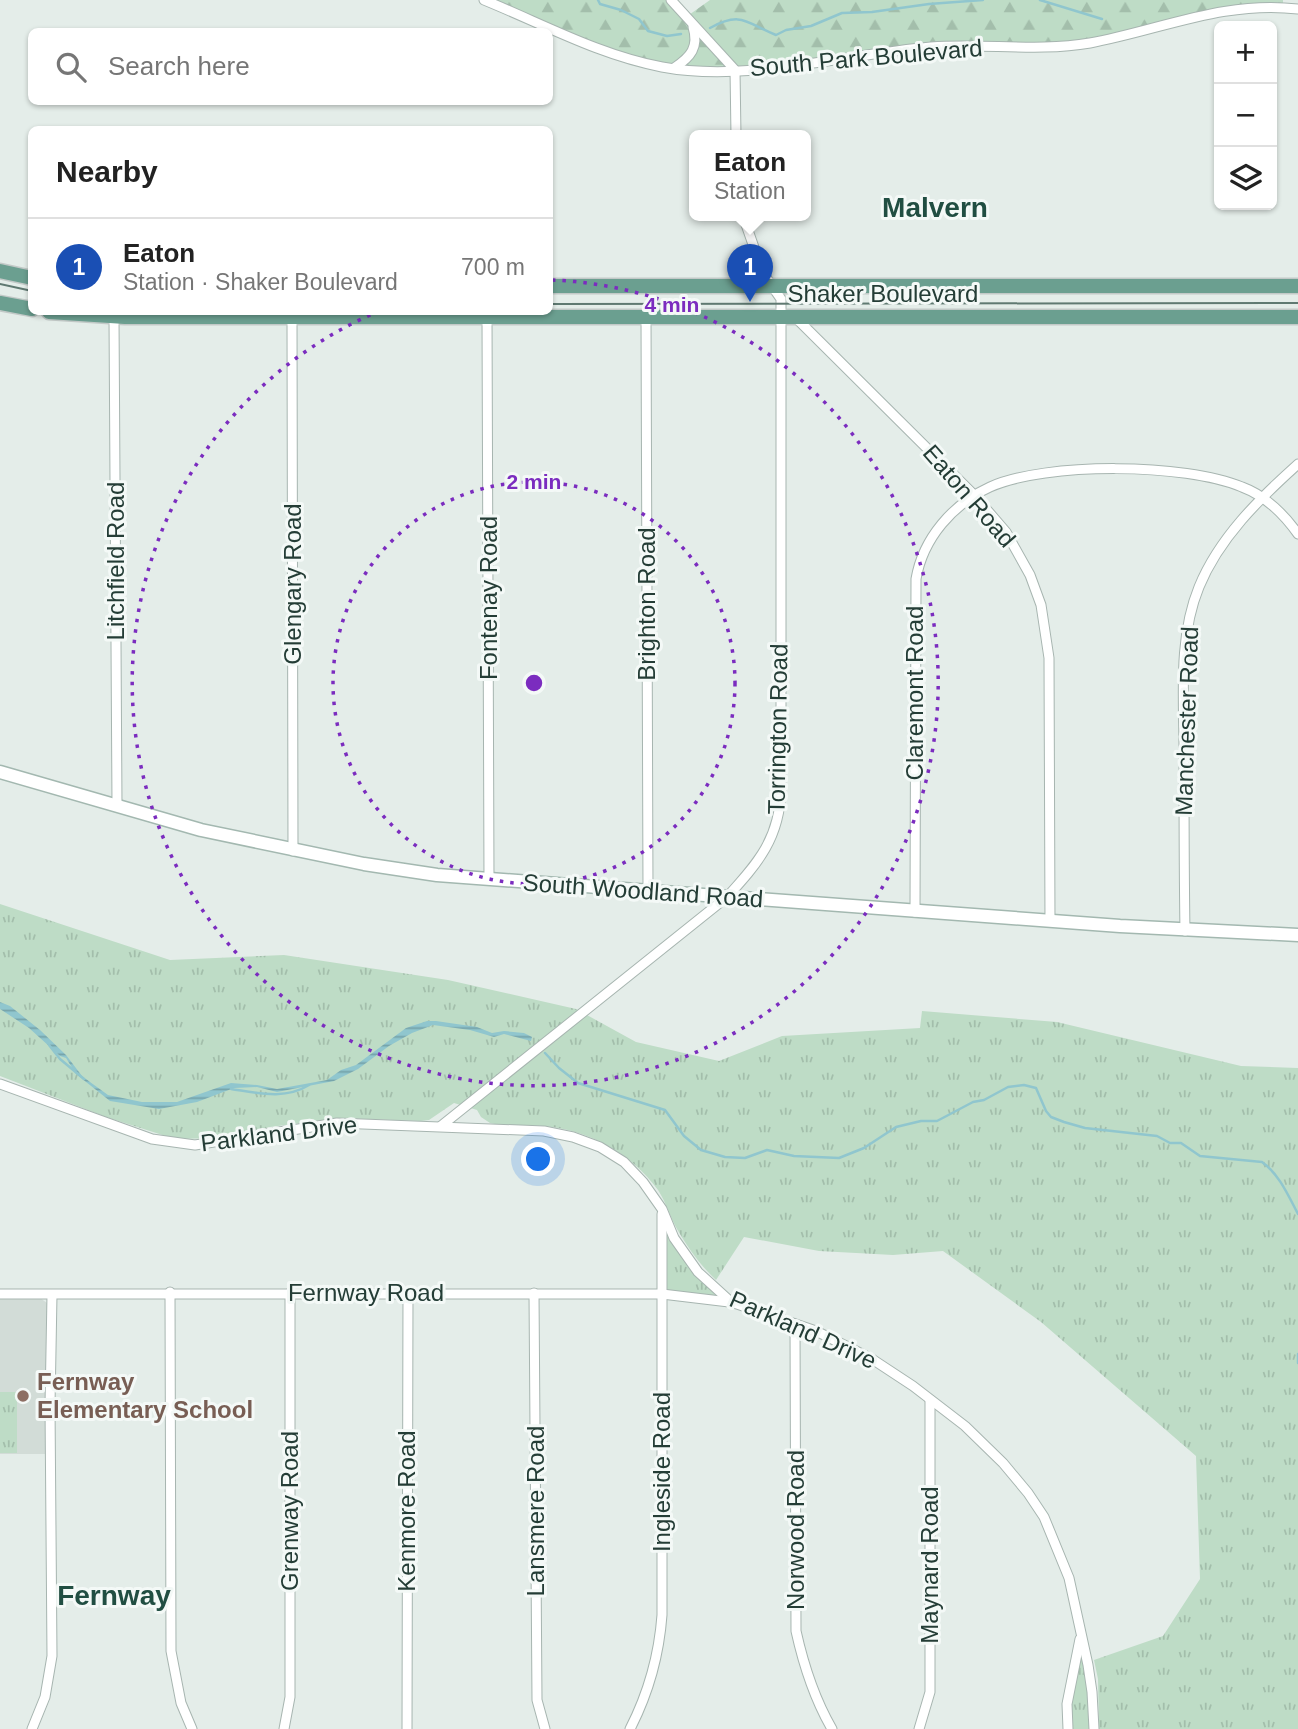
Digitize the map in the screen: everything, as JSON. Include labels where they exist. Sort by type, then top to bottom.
[{"type":"main road","points":[[0,271],[28,277]]},
{"type":"main road","name":"Shaker Boulevard","points":[[553,286],[1298,286]]},
{"type":"main road","points":[[0,303],[28,308]]},
{"type":"main road","name":"Shaker Boulevard","points":[[88,315],[646,317],[786,313],[1298,317]]},
{"type":"street","name":"South Park Boulevard","points":[[484,0],[548,28]]},
{"type":"street","points":[[671,0],[735,70],[736,130]]},
{"type":"street","name":"South Park Boulevard","points":[[553,30],[628,59],[674,68],[735,70],[935,47],[1055,48],[1091,43],[1208,13],[1244,7],[1298,9]]},
{"type":"street","points":[[674,68],[694,51],[696,36],[693,25]]},
{"type":"street","name":"Eaton Road","points":[[745,221],[763,273],[780,296],[786,313],[975,496],[1006,532],[1036,590],[1045,623],[1050,678],[1050,921]]},
{"type":"street","name":"Torrington Road","points":[[442,1126],[727,897],[762,856],[778,822],[781,801],[786,313]]},
{"type":"street","name":"Litchfield Road","points":[[114,317],[117,805]]},
{"type":"street","name":"Glengary Road","points":[[292,317],[293,851]]},
{"type":"street","name":"Fontenay Road","points":[[487,317],[489,879]]},
{"type":"street","name":"Brighton Road","points":[[646,317],[648,891]]},
{"type":"street","name":"Manchester Road","points":[[1185,931],[1184,677],[1188,625],[1196,594],[1232,532],[1298,464]]},
{"type":"street","name":"Claremont Road","points":[[915,912],[916,579],[920,561],[930,539],[946,519],[975,496],[999,484],[1023,477],[1068,471],[1124,470],[1218,479],[1244,487],[1281,513],[1298,534]]},
{"type":"street","name":"South Woodland Road","points":[[0,772],[201,830],[364,864],[489,879],[915,912],[1185,931],[1298,935]]},
{"type":"street","name":"Parkland Drive","points":[[0,1084],[152,1139],[177,1144],[209,1144],[337,1123],[544,1131],[573,1136],[600,1147],[624,1162],[643,1182],[662,1209],[674,1238],[698,1272],[731,1302],[841,1342],[872,1359],[965,1426],[1003,1463],[1044,1517],[1069,1578],[1092,1692],[1094,1729]]},
{"type":"street","name":"Ingleside Road","points":[[630,1729],[653,1671],[660,1642],[662,1615],[662,1209]]},
{"type":"street","points":[[170,1292],[171,1651],[181,1703],[192,1729]]},
{"type":"street","name":"Kenmore Road","points":[[407,1729],[408,1292]]},
{"type":"street","name":"Grenway Road","points":[[284,1729],[290,1698],[290,1293]]},
{"type":"street","name":"Lansmere Road","points":[[534,1293],[537,1700],[545,1729]]},
{"type":"street","name":"Fernway Road","points":[[0,1294],[662,1294],[731,1302]]},
{"type":"street","points":[[32,1729],[45,1697],[52,1656],[52,1294]]},
{"type":"street","name":"Norwood Road","points":[[795,1324],[796,1631],[814,1696],[832,1729]]},
{"type":"street","name":"Maynard Road","points":[[919,1729],[930,1692],[930,1400]]},
{"type":"street","name":"Parkland Drive","points":[[1068,1729],[1069,1692],[1081,1637]]},
{"type":"shaded area","name":"Fernway Elementary School","points":[[0,1298],[40,1298],[47,1303],[47,1454],[0,1454]]},
{"type":"green space","points":[[484,0],[671,0],[686,17],[710,0],[1283,0],[1283,7],[1244,7],[1092,43],[985,46],[715,71],[628,59]]},
{"type":"green space","points":[[0,904],[170,960],[284,955],[448,980],[576,1009],[636,1042],[719,1061],[782,1036],[920,1028],[922,1011],[1057,1022],[1241,1066],[1298,1068],[1298,1729],[1099,1729],[1098,1679],[1094,1660],[1163,1636],[1200,1579],[1196,1456],[1041,1322],[943,1251],[893,1255],[819,1251],[744,1237],[716,1280],[685,1243],[658,1190],[622,1155],[577,1132],[537,1125],[490,1123],[481,1117],[477,1110],[454,1103],[429,1120],[340,1118],[270,1127],[218,1138],[175,1139],[106,1117],[0,1076]]},
{"type":"green space","points":[[662,1209],[698,1272],[731,1302],[662,1294]]},
{"type":"green space","points":[[0,1392],[17,1392],[17,1453],[0,1453]]},
{"type":"green space","points":[[1081,1637],[1094,1729],[1068,1729]]},
{"type":"water","points":[[0,1002],[10,1006],[40,1030],[66,1055],[82,1076],[108,1095],[142,1102],[177,1102],[231,1083],[277,1089],[327,1080],[341,1070],[356,1065],[406,1028],[427,1021],[477,1027],[492,1033],[524,1033],[532,1037],[531,1041],[504,1034],[494,1037],[470,1030],[433,1025],[389,1046],[358,1069],[334,1081],[277,1092],[257,1087],[234,1088],[197,1102],[159,1109],[110,1101],[76,1074],[66,1058],[0,1009]]},
{"type":"waterway","points":[[598,0],[600,4],[639,19],[648,31],[667,36],[681,34]]},
{"type":"waterway","points":[[710,28],[738,19],[776,35],[786,30],[811,26],[842,13],[983,0]]},
{"type":"waterway","points":[[1040,0],[1102,19]]},
{"type":"waterway","points":[[49,1045],[60,1059],[84,1079]]},
{"type":"waterway","points":[[545,1053],[578,1083],[665,1110],[684,1136],[701,1150],[725,1157],[745,1158],[767,1150],[794,1156],[839,1158],[864,1148],[896,1127],[921,1121],[937,1121],[1008,1087],[1024,1085],[1036,1088],[1046,1111],[1051,1117],[1064,1122],[1085,1128],[1157,1136],[1170,1143],[1181,1143],[1200,1156],[1262,1162],[1278,1179],[1298,1214]]},
{"type":"waterway","points":[[231,1089],[281,1094],[309,1085]]},
{"type":"waterway","points":[[1298,1354],[1298,1363]]},
{"type":"tram line","points":[[0,284],[28,290]]},
{"type":"tram line","points":[[553,304],[1298,303]]},
{"type":"place","name":"Eaton","points":[[750,302]]},
{"type":"place","name":"Fernway Elementary School","points":[[23,1396]]},
{"type":"district","name":"Malvern","points":[[935,207]]},
{"type":"district","name":"Fernway","points":[[114,1595]]}]
